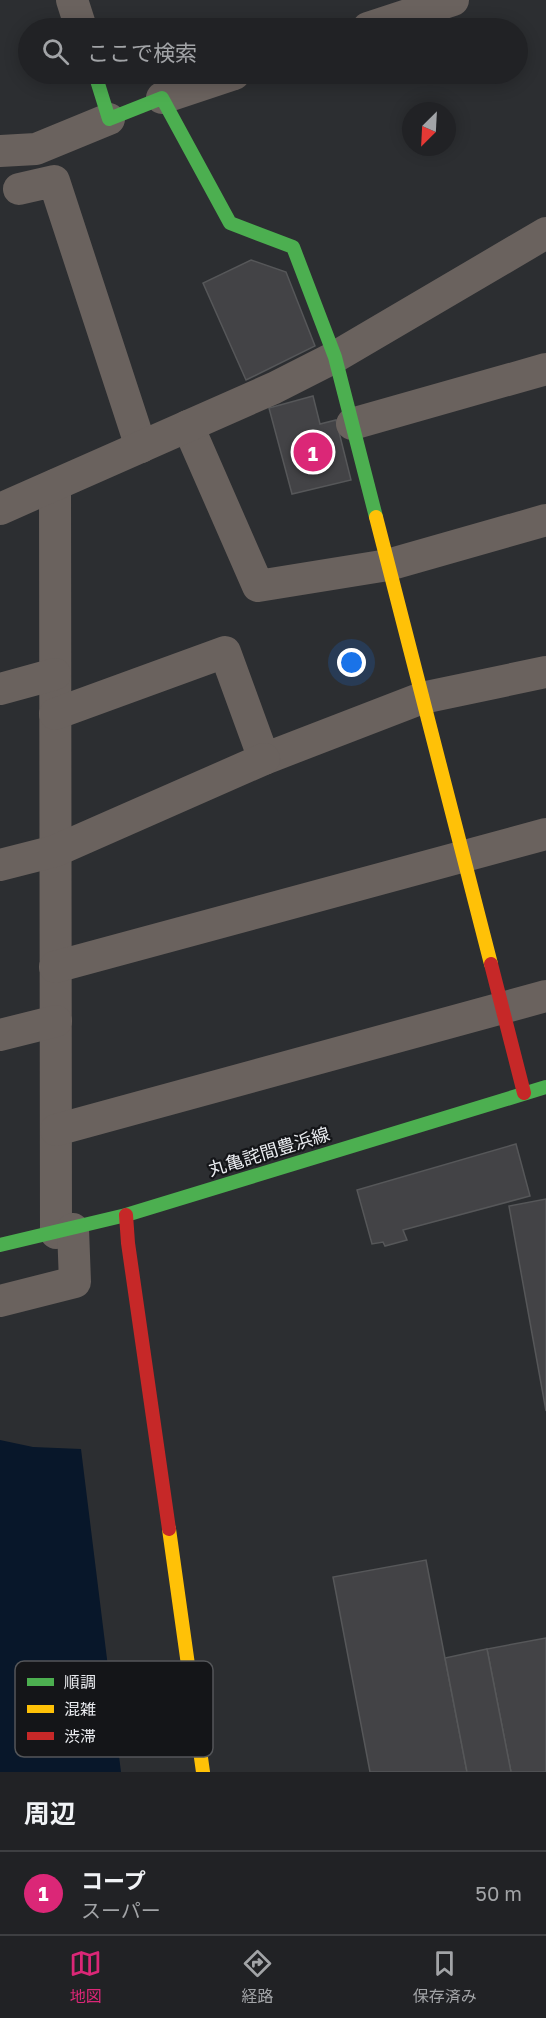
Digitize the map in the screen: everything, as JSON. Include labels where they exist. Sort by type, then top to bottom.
[{"type":"street","points":[[72,0],[78,18]]},
{"type":"street","points":[[398,18],[453,0]]},
{"type":"street","points":[[98,84],[109,119]]},
{"type":"street","points":[[0,151],[36,149],[162,98],[204,84]]},
{"type":"street","points":[[162,98],[230,223],[293,247],[334,357],[524,1093]]},
{"type":"street","points":[[19,189],[54,181],[141,447]]},
{"type":"street","points":[[0,509],[274,388],[334,357],[546,233]]},
{"type":"street","points":[[352,424],[546,369]]},
{"type":"street","points":[[188,426],[258,586],[388,565],[546,520]]},
{"type":"street","points":[[0,1301],[75,1282],[64,1231],[56,1130],[55,485]]},
{"type":"street","points":[[55,714],[225,652],[264,759]]},
{"type":"street","points":[[0,865],[55,851],[264,759],[422,698],[546,672]]},
{"type":"street","points":[[0,689],[55,674]]},
{"type":"street","points":[[55,967],[546,834]]},
{"type":"street","points":[[56,1130],[546,996]]},
{"type":"street","points":[[0,1035],[56,1021]]},
{"type":"street","name":"丸亀詫間豊浜線","points":[[0,1245],[126,1215],[546,1087]]},
{"type":"street","points":[[126,1215],[128,1243],[187,1661]]},
{"type":"street","points":[[201,1757],[203,1772]]},
{"type":"water","points":[[0,1440],[33,1447],[81,1449],[107,1661],[15,1661],[15,1757],[119,1757],[121,1772],[0,1772]]},
{"type":"building","points":[[251,260],[286,272],[315,346],[246,380],[203,283]]},
{"type":"building","points":[[313,396],[320,424],[336,420],[351,480],[292,494],[269,408]]},
{"type":"building","points":[[516,1144],[530,1196],[403,1230],[407,1240],[385,1246],[383,1242],[372,1244],[357,1190]]},
{"type":"building","points":[[546,1199],[546,1411],[509,1206]]},
{"type":"building","points":[[426,1560],[467,1772],[370,1772],[333,1577]]},
{"type":"building","points":[[546,1638],[546,1772],[511,1772],[487,1649]]},
{"type":"building","points":[[487,1649],[511,1772],[467,1772],[445,1658]]},
{"type":"traffic: fast","points":[[98,84],[109,119],[162,98],[230,223],[293,247],[335,357],[376,517]]},
{"type":"traffic: fast","points":[[0,1245],[126,1215],[546,1087]]},
{"type":"traffic: slow","points":[[376,517],[491,964]]},
{"type":"traffic: slow","points":[[169,1529],[187,1661]]},
{"type":"traffic: slow","points":[[201,1757],[203,1772]]},
{"type":"traffic: jam","points":[[491,964],[524,1093]]},
{"type":"traffic: jam","points":[[126,1215],[128,1243],[169,1529]]},
{"type":"place","name":"コープ","points":[[313,452]]}]
